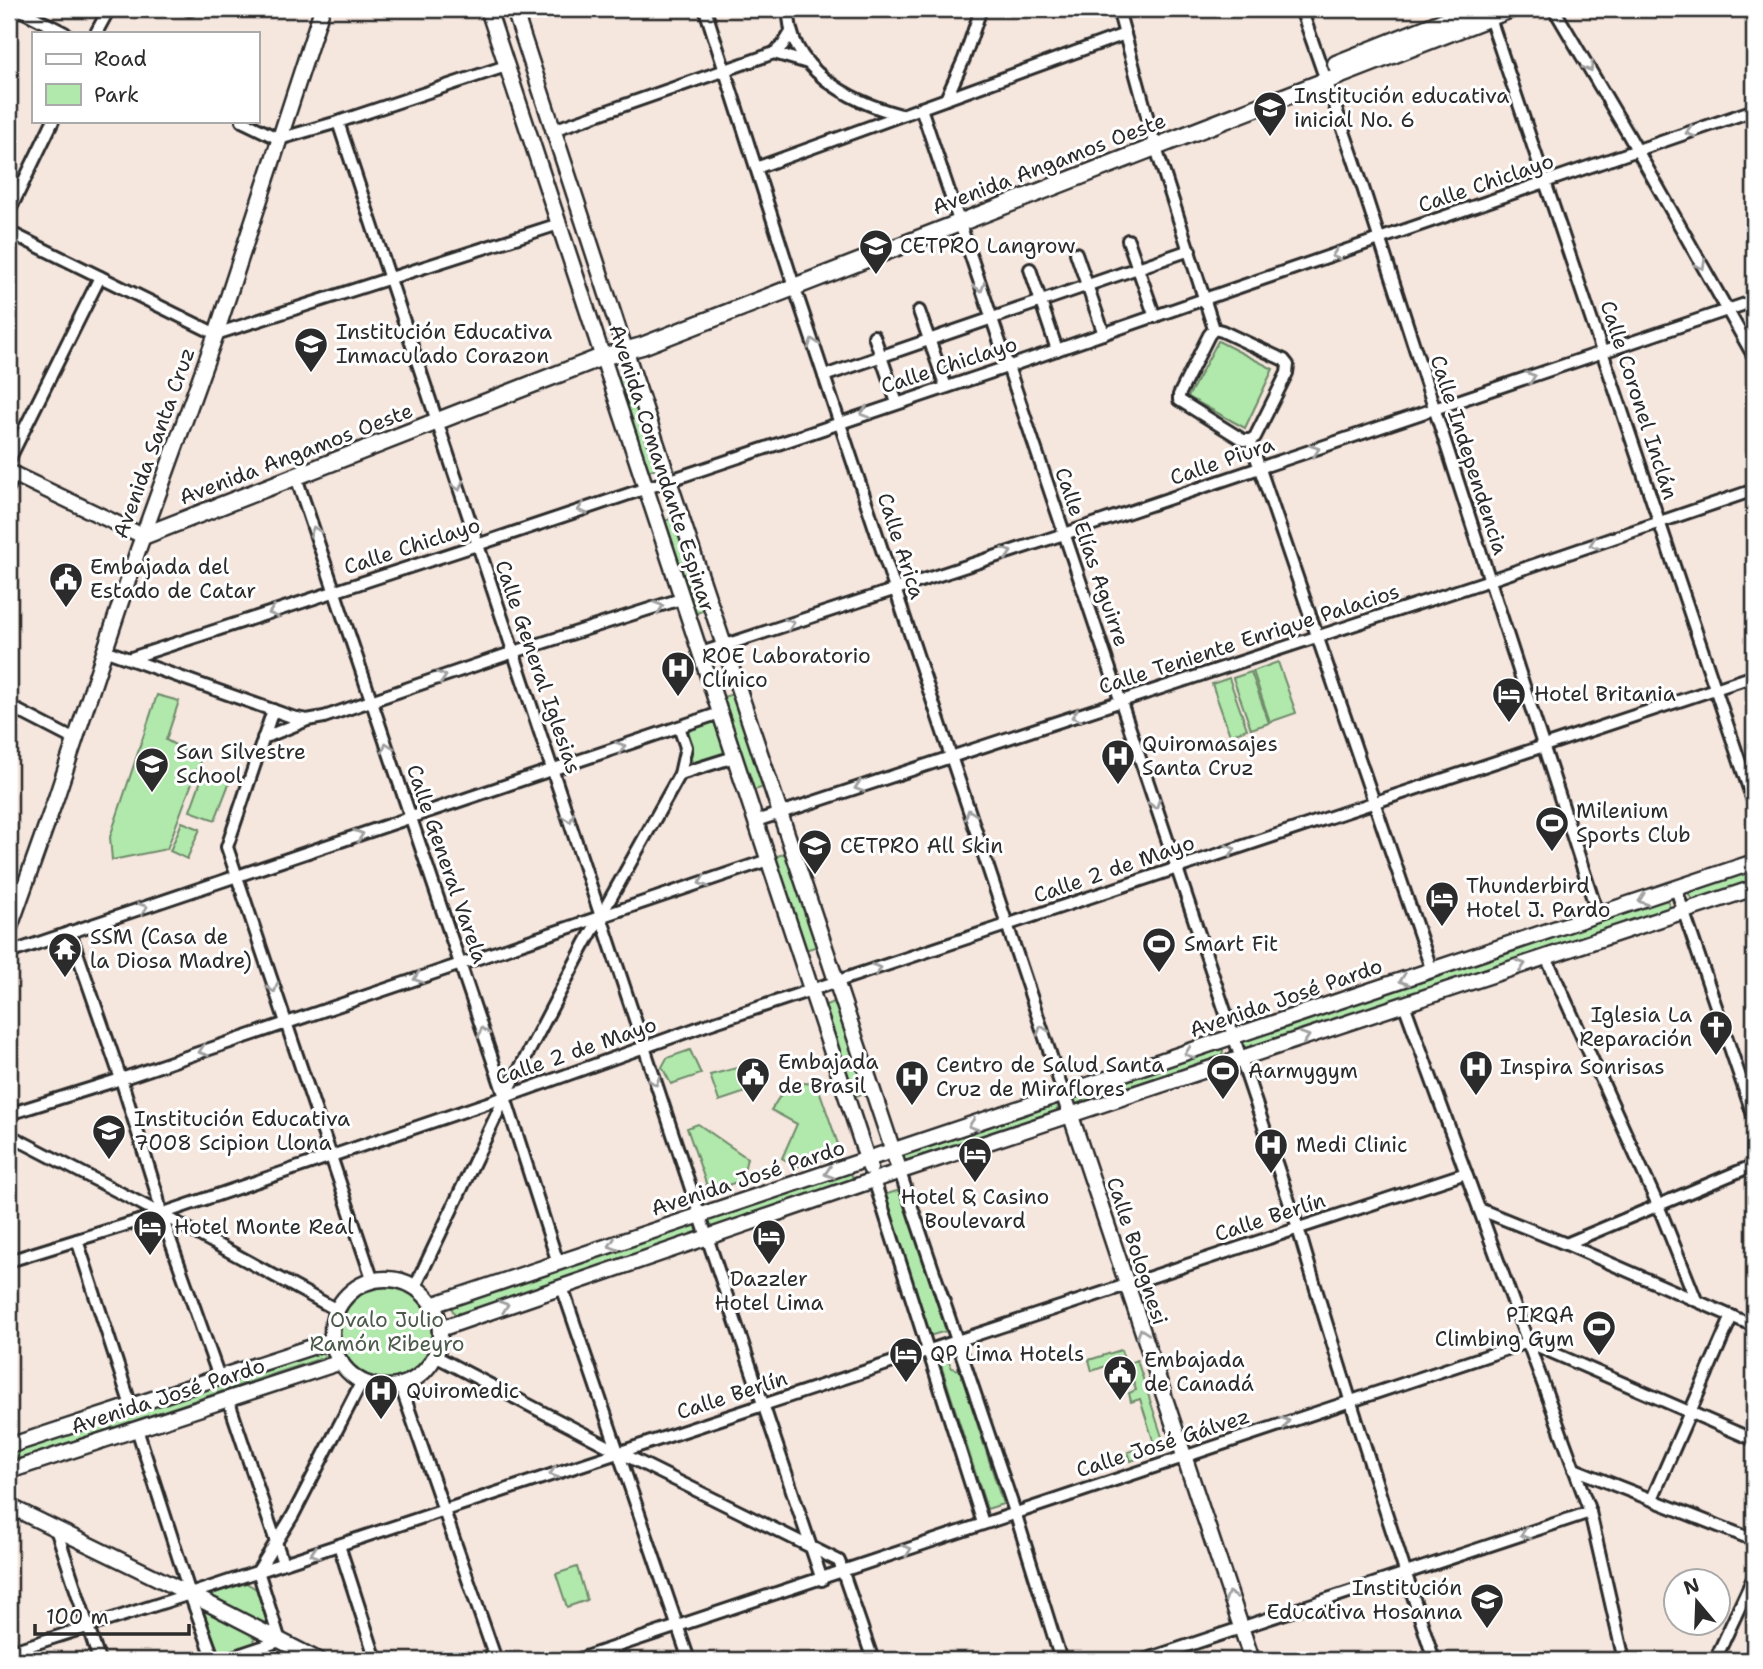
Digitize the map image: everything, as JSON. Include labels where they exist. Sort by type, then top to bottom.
[{"type":"main road","name":"Avenida Santa Cruz","points":[[9,930],[143,536],[216,334],[322,9]]},
{"type":"main road","name":"Avenida Comandante Espinar","points":[[488,9],[874,1180]]},
{"type":"main road","name":"Avenida Comandante Espinar","points":[[514,9],[900,1172]]},
{"type":"main road","name":"Avenida Angamos Oeste","points":[[1324,75],[1474,9]]},
{"type":"main road","name":"Avenida Angamos Oeste","points":[[143,536],[1154,140],[1489,13],[1511,9]]},
{"type":"main road","points":[[544,180],[567,172]]},
{"type":"main road","points":[[10,473],[143,536]]},
{"type":"main road","name":"Avenida José Pardo","points":[[432,1305],[1754,862]]},
{"type":"main road","name":"Avenida José Pardo","points":[[440,1329],[874,1180],[1754,888]]},
{"type":"main road","name":"Calle Bolognesi","points":[[1064,1095],[1252,1660]]},
{"type":"main road","points":[[392,1279],[415,1287],[432,1305],[440,1329],[435,1356],[419,1375],[400,1384],[381,1386],[362,1381],[350,1373],[341,1362],[333,1340],[333,1325],[338,1310],[354,1290],[373,1281],[392,1279]]},
{"type":"main road","name":"Avenida José Pardo","points":[[9,1446],[333,1340]]},
{"type":"main road","name":"Avenida José Pardo","points":[[9,1471],[341,1362]]},
{"type":"main road","points":[[9,1506],[318,1660]]},
{"type":"street","points":[[18,9],[63,32]]},
{"type":"street","points":[[97,32],[109,9]]},
{"type":"street","name":"Calle Arica","points":[[705,9],[792,282],[1064,1095]]},
{"type":"street","points":[[789,9],[791,32],[808,62],[824,79],[857,100],[901,115]]},
{"type":"street","points":[[946,99],[964,59],[981,9]]},
{"type":"street","points":[[1118,9],[1154,140],[1214,330]]},
{"type":"street","name":"Calle Independencia","points":[[1301,9],[1380,240],[1598,915]]},
{"type":"street","points":[[1554,9],[1754,357]]},
{"type":"street","name":"Calle Coronel Inclán","points":[[1489,13],[1754,804]]},
{"type":"street","points":[[553,130],[774,53],[791,32]]},
{"type":"street","points":[[756,168],[1125,34]]},
{"type":"street","points":[[774,53],[808,62]]},
{"type":"street","points":[[244,122],[279,139],[506,66]]},
{"type":"street","name":"Calle Elías Aguirre","points":[[921,108],[1298,1228],[1349,1401],[1434,1660]]},
{"type":"street","name":"Calle Chiclayo","points":[[131,658],[1007,367],[1754,110]]},
{"type":"street","points":[[9,212],[53,122]]},
{"type":"street","name":"Calle General Iglesias","points":[[338,122],[763,1405],[803,1538],[812,1548],[822,1580]]},
{"type":"street","points":[[9,232],[216,334],[559,224]]},
{"type":"street","points":[[1128,240],[1155,317]]},
{"type":"street","points":[[824,376],[1190,250]]},
{"type":"street","points":[[1076,253],[1104,334]]},
{"type":"street","points":[[1030,269],[1057,350]]},
{"type":"street","points":[[10,473],[100,277]]},
{"type":"street","name":"Calle Piura","points":[[701,653],[1260,469],[1754,301]]},
{"type":"street","points":[[919,311],[946,387]]},
{"type":"street","points":[[1214,330],[1222,331],[1284,360],[1287,365],[1287,373],[1255,437],[1250,440],[1243,440],[1180,400],[1179,395],[1214,330]]},
{"type":"street","points":[[874,336],[897,403]]},
{"type":"street","points":[[1250,440],[1432,971]]},
{"type":"street","name":"Calle General Varela","points":[[296,477],[505,1097],[558,1264]]},
{"type":"street","name":"Calle Teniente Enrique Palacios","points":[[756,821],[1754,490]]},
{"type":"street","points":[[263,738],[307,720],[324,717],[684,598]]},
{"type":"street","points":[[104,650],[307,720]]},
{"type":"street","points":[[149,665],[148,659],[154,651]]},
{"type":"street","name":"Calle 2 de Mayo","points":[[9,1261],[161,1214],[838,982],[1754,676]]},
{"type":"street","points":[[9,706],[75,740]]},
{"type":"street","points":[[273,710],[226,844],[373,1281]]},
{"type":"street","points":[[9,953],[720,713]]},
{"type":"street","points":[[415,1287],[505,1097],[583,948],[680,774],[686,747],[679,727]]},
{"type":"street","points":[[680,774],[734,757]]},
{"type":"street","points":[[9,1114],[121,1079],[768,860]]},
{"type":"street","points":[[1675,889],[1754,1118]]},
{"type":"street","points":[[612,895],[612,904],[620,911]]},
{"type":"street","points":[[70,932],[121,1079],[161,1214],[219,1377]]},
{"type":"street","points":[[583,948],[599,943],[610,945]]},
{"type":"street","points":[[1546,957],[1658,1205],[1696,1300]]},
{"type":"street","points":[[1404,1004],[1590,1512],[1624,1660]]},
{"type":"street","name":"Calle 2 de Mayo","points":[[487,1103],[495,1106],[497,1114]]},
{"type":"street","points":[[9,1135],[338,1310]]},
{"type":"street","points":[[1566,1244],[1754,1165]]},
{"type":"street","points":[[900,1172],[1015,1512],[1061,1660]]},
{"type":"street","name":"Calle Berlín","points":[[9,1651],[190,1594],[1466,1173]]},
{"type":"street","points":[[874,1180],[983,1523]]},
{"type":"street","points":[[1479,1209],[1754,1326]]},
{"type":"street","points":[[77,1240],[131,1406]]},
{"type":"street","points":[[562,1287],[689,1660]]},
{"type":"street","points":[[1652,1499],[1732,1316]]},
{"type":"street","points":[[1528,1342],[1754,1440]]},
{"type":"street","name":"Calle José Gálvez","points":[[576,1660],[1528,1342]]},
{"type":"street","points":[[435,1356],[619,1452],[803,1538]]},
{"type":"street","points":[[223,1660],[281,1641],[258,1571],[293,1515],[362,1381]]},
{"type":"street","points":[[400,1384],[496,1660]]},
{"type":"street","points":[[228,1399],[283,1563]]},
{"type":"street","points":[[137,1429],[214,1660]]},
{"type":"street","points":[[1574,1469],[1754,1540]]},
{"type":"street","points":[[1144,1660],[1590,1512]]},
{"type":"street","points":[[56,1529],[99,1660]]},
{"type":"street","points":[[339,1545],[376,1660]]},
{"type":"street","points":[[812,1548],[839,1561],[873,1660]]},
{"type":"street","points":[[1715,1660],[1754,1576]]},
{"type":"green space","points":[[1218,341],[1273,369],[1245,428],[1188,397]]},
{"type":"green space","points":[[625,375],[657,468],[644,472],[613,379]]},
{"type":"green space","points":[[674,518],[705,610],[692,615],[661,522]]},
{"type":"green space","points":[[1278,662],[1296,713],[1270,722],[1253,671]]},
{"type":"green space","points":[[1251,672],[1269,723],[1251,729],[1233,678]]},
{"type":"green space","points":[[1229,678],[1247,729],[1230,735],[1212,684]]},
{"type":"green space","points":[[733,694],[764,787],[751,791],[720,698]]},
{"type":"green space","points":[[157,695],[179,701],[166,740],[201,759],[167,849],[112,860],[110,837]]},
{"type":"green space","points":[[709,721],[716,724],[725,752],[723,758],[694,767],[681,730]]},
{"type":"green space","points":[[204,772],[230,781],[215,820],[190,811]]},
{"type":"green space","points":[[182,822],[200,829],[187,859],[170,851]]},
{"type":"green space","points":[[787,853],[818,946],[805,950],[774,857]]},
{"type":"green space","points":[[1754,866],[1754,882],[1695,902],[1689,895],[1691,887]]},
{"type":"green space","points":[[1664,897],[1669,903],[1669,911],[1247,1050],[1241,1044],[1241,1040]]},
{"type":"green space","points":[[836,1001],[867,1092],[854,1097],[823,1006]]},
{"type":"green space","points":[[1221,1047],[1221,1059],[1078,1106],[1074,1105],[1072,1096]]},
{"type":"green space","points":[[690,1050],[701,1074],[671,1084],[662,1067],[667,1058]]},
{"type":"green space","points":[[748,1065],[743,1093],[719,1101],[710,1075]]},
{"type":"green space","points":[[789,1082],[817,1084],[840,1150],[797,1167],[782,1158],[797,1124],[771,1110]]},
{"type":"green space","points":[[1056,1103],[1057,1113],[909,1163],[903,1159],[902,1154]]},
{"type":"green space","points":[[698,1124],[747,1158],[742,1180],[709,1192],[687,1128]]},
{"type":"green space","points":[[850,1169],[853,1180],[455,1315],[450,1305]]},
{"type":"green space","points":[[900,1190],[946,1331],[929,1336],[884,1195]]},
{"type":"green space","name":"Ovalo Julio Ramón Ribeyro","points":[[387,1283],[406,1287],[422,1297],[432,1313],[436,1332],[432,1351],[422,1367],[406,1377],[387,1381],[368,1377],[352,1367],[342,1351],[338,1332],[342,1313],[352,1297],[368,1287]]},
{"type":"green space","points":[[318,1343],[325,1357],[16,1460],[12,1446]]},
{"type":"green space","points":[[1121,1350],[1126,1364],[1137,1360],[1164,1443],[1159,1451],[1131,1461],[1128,1452],[1154,1443],[1140,1399],[1131,1402],[1129,1393],[1136,1390],[1132,1379],[1124,1381],[1117,1362],[1092,1371],[1089,1360]]},
{"type":"green space","points":[[948,1360],[952,1368],[960,1370],[1003,1504],[987,1509],[940,1362]]},
{"type":"green space","points":[[577,1567],[587,1600],[567,1607],[556,1574]]},
{"type":"green space","points":[[243,1581],[258,1590],[269,1620],[264,1626],[211,1601],[214,1592]]},
{"type":"green space","points":[[205,1611],[254,1636],[255,1644],[222,1656],[210,1638],[203,1616]]},
{"type":"place","name":"Institución educativa inicial No. 6","points":[[1270,138]]},
{"type":"place","name":"CETPRO Langrow","points":[[876,276]]},
{"type":"place","name":"Institución Educativa Inmaculado Corazon","points":[[311,374]]},
{"type":"place","name":"Embajada del Estado de Catar","points":[[66,609]]},
{"type":"place","name":"ROE Laboratorio Clínico","points":[[678,698]]},
{"type":"place","name":"Hotel Britania","points":[[1509,724]]},
{"type":"place","name":"Quiromasajes Santa Cruz","points":[[1118,786]]},
{"type":"place","name":"San Silvestre School","points":[[152,794]]},
{"type":"place","name":"Milenium Sports Club","points":[[1552,853]]},
{"type":"place","name":"CETPRO All Skin","points":[[815,876]]},
{"type":"place","name":"Thunderbird Hotel J. Pardo","points":[[1442,928]]},
{"type":"place","name":"Smart Fit","points":[[1159,974]]},
{"type":"place","name":"SSM (Casa de la Diosa Madre)","points":[[65,979]]},
{"type":"place","name":"Iglesia La Reparación","points":[[1716,1057]]},
{"type":"place","name":"Inspira Sonrisas","points":[[1476,1097]]},
{"type":"place","name":"Aarmygym","points":[[1223,1101]]},
{"type":"place","name":"Embajada de Brasil","points":[[753,1104]]},
{"type":"place","name":"Centro de Salud Santa Cruz de Miraflores","points":[[912,1107]]},
{"type":"place","name":"Institución Educativa 7008 Scipion Llona","points":[[109,1161]]},
{"type":"place","name":"Medi Clinic","points":[[1271,1175]]},
{"type":"place","name":"Hotel & Casino Boulevard","points":[[975,1184]]},
{"type":"place","name":"Hotel Monte Real","points":[[150,1257]]},
{"type":"place","name":"Dazzler Hotel Lima","points":[[769,1266]]},
{"type":"place","name":"PIRQA Climbing Gym","points":[[1599,1357]]},
{"type":"place","name":"QP Lima Hotels","points":[[906,1384]]},
{"type":"place","name":"Embajada de Canadá","points":[[1120,1402]]},
{"type":"place","name":"Quiromedic","points":[[381,1421]]},
{"type":"place","name":"Institución Educativa Hosanna","points":[[1487,1630]]}]
